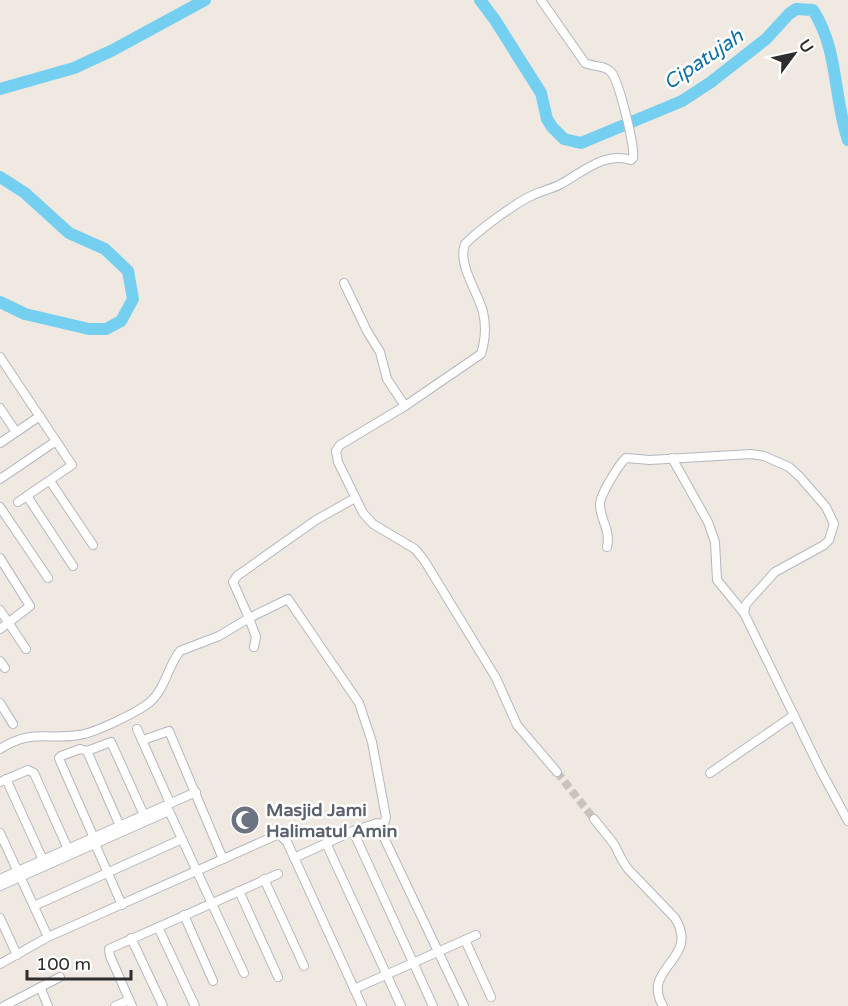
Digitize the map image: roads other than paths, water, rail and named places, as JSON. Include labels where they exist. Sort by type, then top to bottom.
[{"type":"street","points":[[541,0],[585,63],[610,70],[620,92],[633,148],[632,159],[620,156],[602,160],[558,185],[522,201],[465,244],[463,256],[472,287],[483,311],[484,344],[481,354],[337,448],[337,458],[363,513],[374,524],[405,542],[424,560],[496,678],[517,725],[557,772]]},
{"type":"street","points":[[344,283],[367,331],[380,352],[387,379],[405,405]]},
{"type":"street","points":[[0,357],[72,465],[18,502]]},
{"type":"street","points":[[0,408],[16,432]]},
{"type":"street","points":[[0,443],[40,417]]},
{"type":"street","points":[[0,479],[56,441]]},
{"type":"street","points":[[607,547],[609,538],[600,504],[604,492],[626,458],[650,460],[751,454],[764,456],[789,468],[826,507],[832,517],[834,529],[824,545],[775,572],[746,604],[744,613]]},
{"type":"street","points":[[672,458],[708,522],[715,542],[717,580],[744,613],[848,821]]},
{"type":"street","points":[[50,481],[93,545]]},
{"type":"street","points":[[27,496],[73,566]]},
{"type":"street","points":[[254,648],[256,637],[233,582],[237,576],[316,520],[355,498]]},
{"type":"street","points":[[0,507],[48,578]]},
{"type":"street","points":[[0,558],[30,604],[29,608],[0,629]]},
{"type":"street","points":[[0,749],[25,737],[82,735],[102,728],[146,705],[158,693],[180,651],[219,636],[288,599],[359,703],[372,742],[382,788],[386,817],[385,821],[379,825]]},
{"type":"street","points":[[0,610],[26,649]]},
{"type":"street","points":[[0,703],[13,724]]},
{"type":"street","points":[[710,772],[794,715]]},
{"type":"street","points":[[137,729],[170,803]]},
{"type":"street","points":[[143,740],[169,731],[223,859]]},
{"type":"street","points":[[122,904],[59,759],[61,756],[80,749],[87,751],[112,742],[144,815]]},
{"type":"street","points":[[87,751],[120,826]]},
{"type":"street","points":[[43,860],[3,781],[28,770],[34,773],[68,849]]},
{"type":"street","points":[[0,886],[43,860],[94,841],[170,803],[197,795]]},
{"type":"street","points":[[0,879],[19,874],[169,811],[244,973]]},
{"type":"street","points":[[594,819],[614,844],[628,869],[680,926],[683,941],[680,949],[658,980],[657,993],[663,1006]]},
{"type":"street","points":[[294,858],[375,822],[379,825],[464,1006]]},
{"type":"street","points":[[353,831],[433,1006]]},
{"type":"street","points":[[0,833],[48,937]]},
{"type":"street","points":[[0,964],[48,937],[279,834],[284,837],[362,1006]]},
{"type":"street","points":[[34,906],[182,839]]},
{"type":"street","points":[[327,843],[400,1006]]},
{"type":"street","points":[[115,1006],[131,1003],[108,953],[111,948],[278,874]]},
{"type":"street","points":[[264,879],[304,966]]},
{"type":"street","points":[[239,891],[278,977]]},
{"type":"street","points":[[184,915],[213,981]]},
{"type":"street","points":[[0,918],[17,955]]},
{"type":"street","points":[[158,927],[195,1006]]},
{"type":"street","points":[[354,989],[476,935]]},
{"type":"street","points":[[131,938],[163,1006]]},
{"type":"street","points":[[465,940],[491,997]]},
{"type":"street","points":[[8,1005],[60,977]]},
{"type":"street","points":[[40,989],[48,1006]]},
{"type":"waterway","name":"Cipatujah","points":[[0,89],[74,68],[113,50],[205,0]]},
{"type":"waterway","name":"Cipatujah","points":[[480,0],[541,93],[547,119],[552,127],[564,139],[581,143],[682,101],[711,82],[766,39],[796,9],[813,10],[832,58],[848,140]]},
{"type":"waterway","name":"Cipatujah","points":[[0,177],[25,193],[69,233],[105,249],[128,271],[133,299],[121,321],[106,329],[89,329],[25,314],[0,302]]},
{"type":"tunnel","points":[[557,772],[594,819]]},
{"type":"place","name":"Masjid Jami Halimatul Amin","points":[[245,820]]}]
